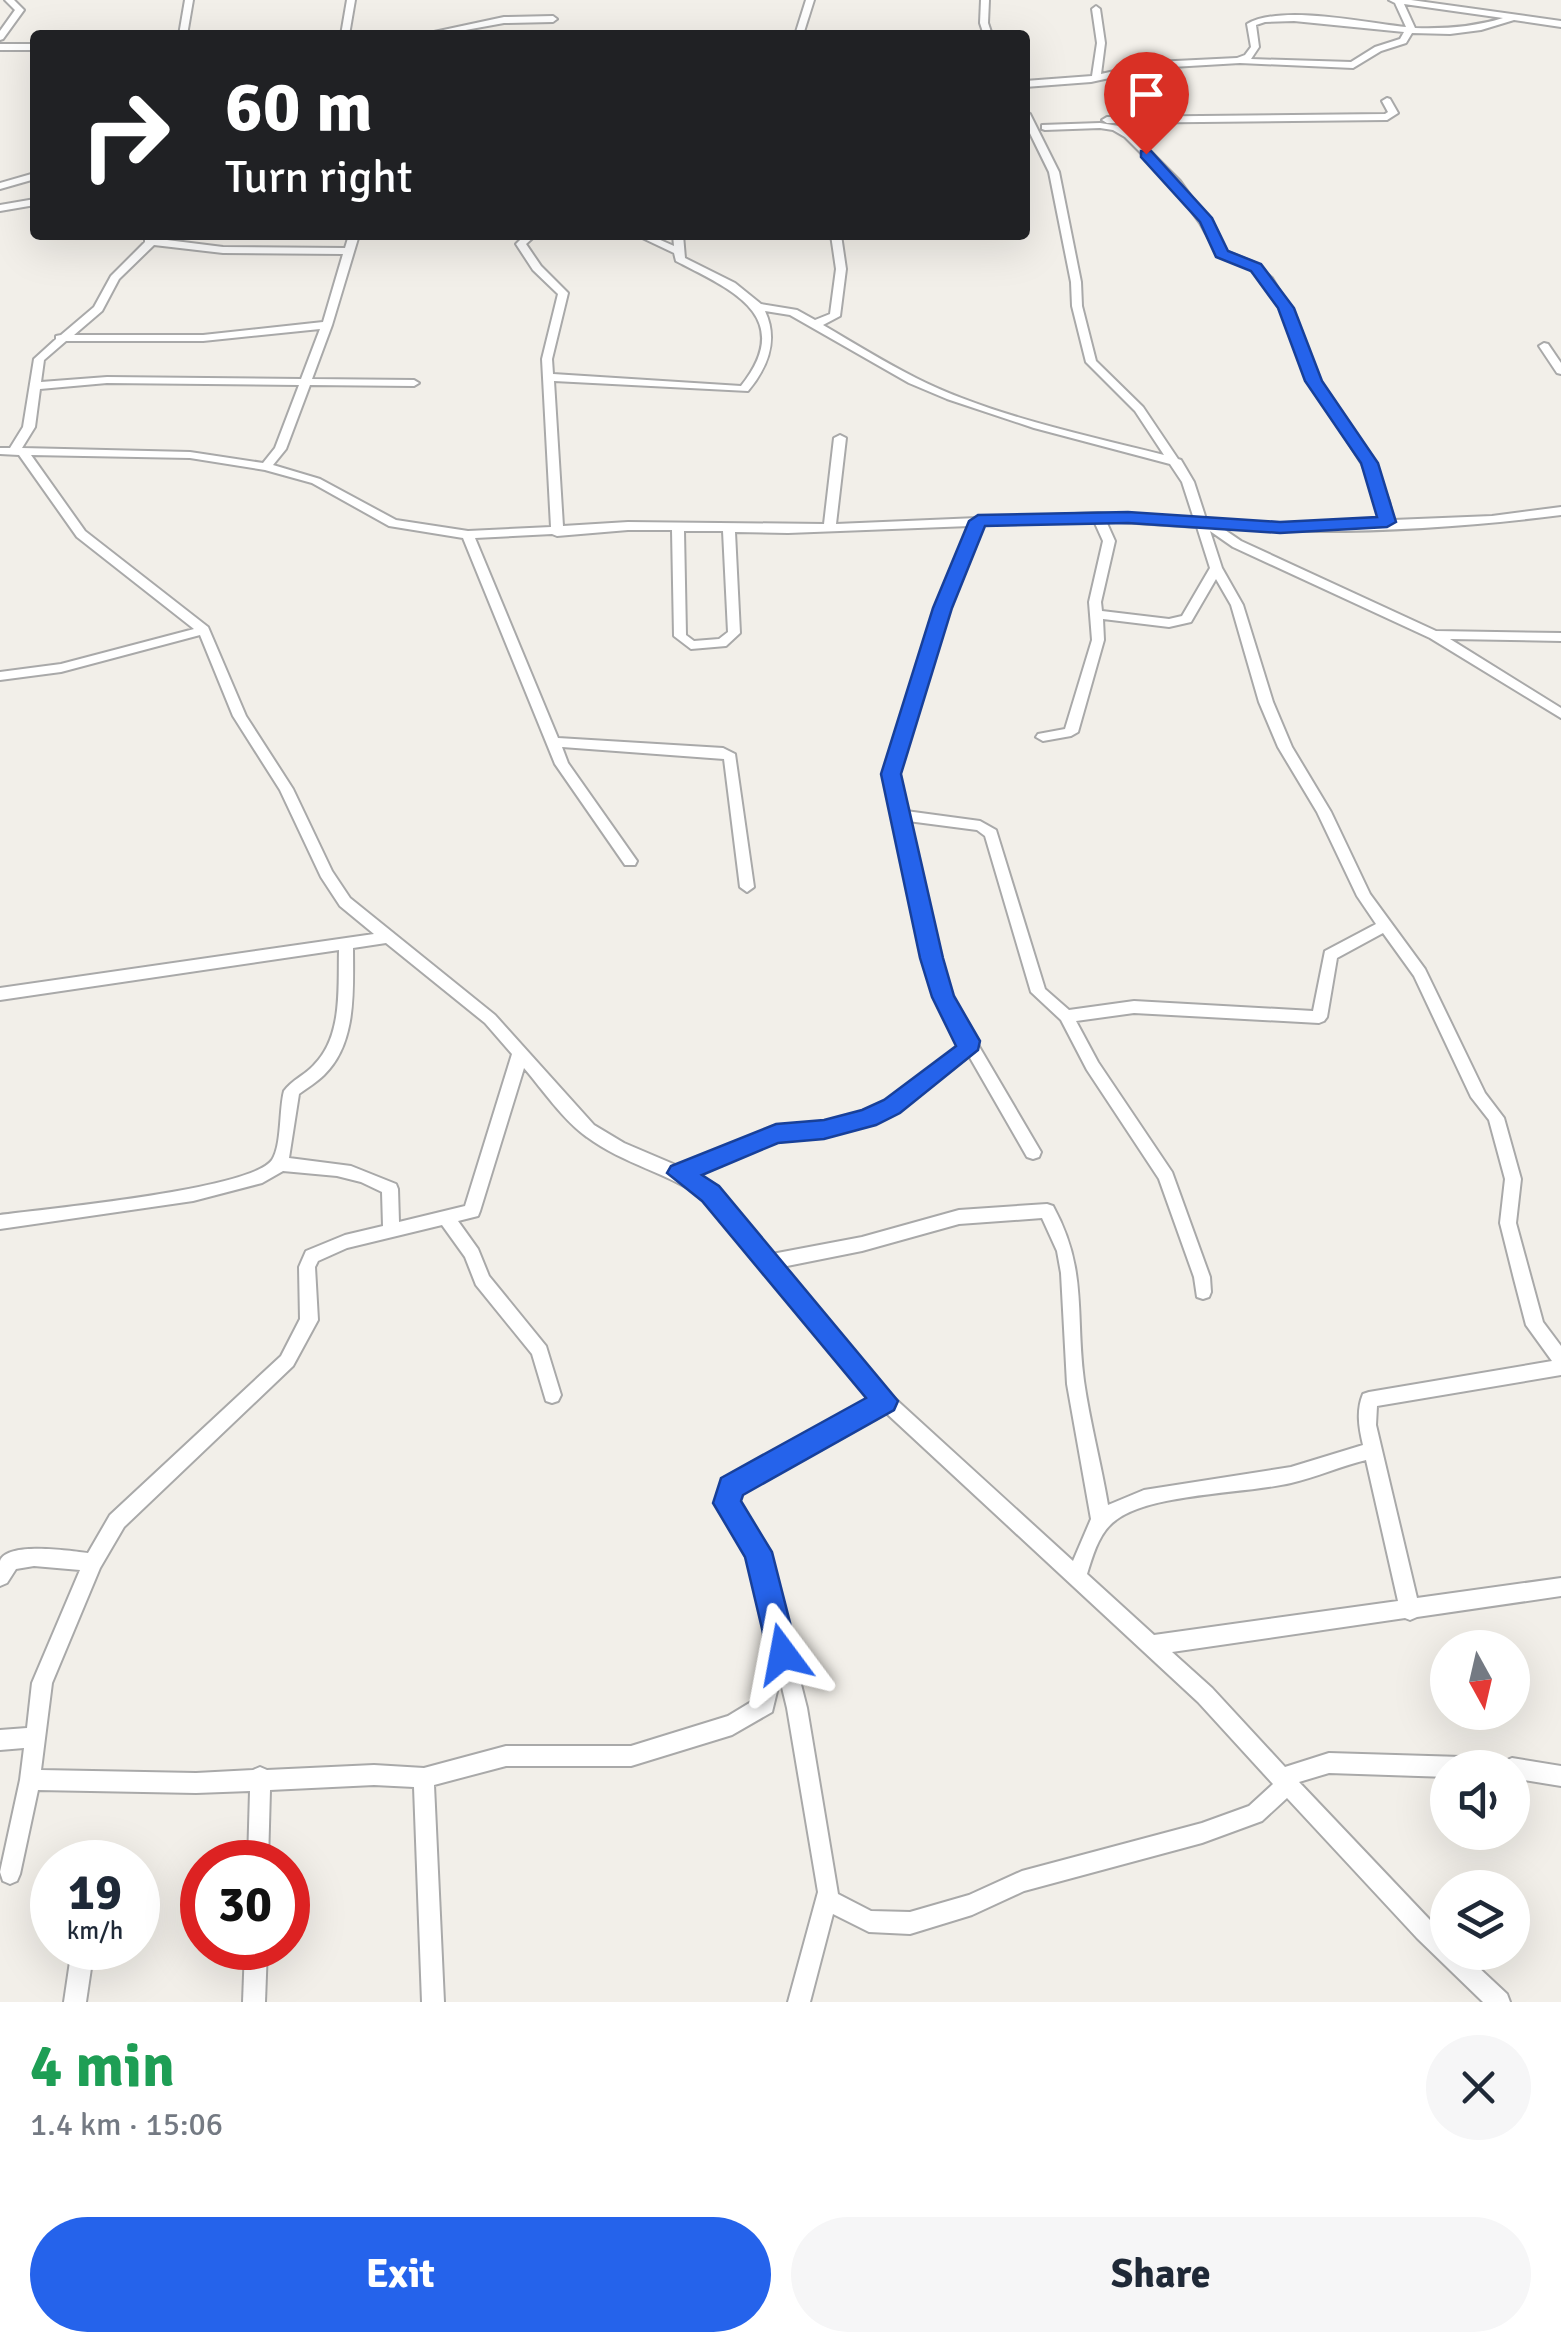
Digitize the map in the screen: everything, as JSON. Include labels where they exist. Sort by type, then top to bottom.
[{"type":"street","points":[[0,37],[20,10],[9,0]]},
{"type":"street","points":[[183,30],[189,0]]},
{"type":"street","points":[[346,30],[350,0]]},
{"type":"street","points":[[801,30],[810,0]]},
{"type":"street","points":[[985,0],[986,30]]},
{"type":"street","points":[[1396,2],[1561,24]]},
{"type":"street","points":[[1396,2],[1411,28]]},
{"type":"street","points":[[1096,8],[1101,43],[1096,78]]},
{"type":"street","points":[[451,30],[504,20],[553,19]]},
{"type":"street","points":[[1238,61],[1248,58],[1255,47],[1252,24],[1264,20],[1488,28],[1510,19]]},
{"type":"street","points":[[1030,84],[1096,78],[1156,65],[1238,61],[1352,65],[1378,48],[1403,41],[1411,28]]},
{"type":"street","points":[[0,47],[30,47]]},
{"type":"street","points":[[1040,129],[1066,121],[1147,117],[1387,117],[1393,114],[1387,101]]},
{"type":"street","points":[[1030,119],[1040,129],[1054,172],[1076,282],[1076,306],[1091,362],[1139,409],[1177,462],[1204,521],[1216,568],[1237,605],[1266,702],[1285,747],[1324,812],[1382,926],[1420,973],[1479,1098],[1496,1118],[1506,1141],[1513,1179],[1508,1224],[1535,1325],[1561,1364],[1369,1400],[1367,1425],[1410,1611]]},
{"type":"street","points":[[1040,129],[1111,126],[1124,131],[1163,168],[1207,221],[1222,254],[1256,268],[1289,313],[1314,381],[1370,463],[1387,522]]},
{"type":"street","points":[[0,186],[30,177]]},
{"type":"street","points":[[0,208],[30,203]]},
{"type":"street","points":[[12,451],[30,427],[40,359],[98,309],[116,278],[151,240]]},
{"type":"street","points":[[165,240],[223,250],[348,250]]},
{"type":"street","points":[[266,467],[280,449],[327,325],[352,240]]},
{"type":"street","points":[[526,240],[522,244],[536,268],[563,292],[548,351],[547,377],[557,532]]},
{"type":"street","points":[[651,240],[676,251]]},
{"type":"street","points":[[547,377],[744,388],[768,337],[767,320],[731,284],[680,259],[677,240]]},
{"type":"street","points":[[816,324],[835,316],[842,269],[837,240]]},
{"type":"street","points":[[758,307],[794,312],[913,381],[951,397],[1038,426],[1177,462]]},
{"type":"street","points":[[60,338],[202,338],[289,333],[327,325]]},
{"type":"street","points":[[1544,346],[1561,371]]},
{"type":"street","points":[[34,386],[107,380],[414,383]]},
{"type":"street","points":[[830,528],[840,438]]},
{"type":"street","points":[[12,451],[190,455],[266,467],[316,481],[393,523],[468,535],[830,528],[1098,517],[1280,528],[1492,520],[1561,512]]},
{"type":"street","points":[[12,451],[81,534],[204,630],[240,716],[286,789],[326,873],[345,902],[490,1019],[588,1130],[608,1144],[680,1173],[711,1194],[885,1401],[1152,1645],[1424,1931],[1498,2002]]},
{"type":"street","points":[[1043,737],[1071,732],[1098,640],[1096,614],[1109,541],[1098,517]]},
{"type":"street","points":[[978,521],[942,608],[918,696],[892,763],[943,997],[1033,1152]]},
{"type":"street","points":[[1204,521],[1237,544],[1434,635],[1561,714]]},
{"type":"street","points":[[678,528],[680,636],[691,645],[722,643],[734,633],[729,529]]},
{"type":"street","points":[[468,535],[570,777],[630,861]]},
{"type":"street","points":[[1096,614],[1169,623],[1187,619],[1216,568]]},
{"type":"street","points":[[0,676],[61,668],[204,630]]},
{"type":"street","points":[[1434,635],[1561,637]]},
{"type":"street","points":[[557,742],[723,752],[730,757],[747,887]]},
{"type":"street","points":[[901,815],[980,826],[991,833],[1038,992],[1066,1016],[1092,1066],[1166,1177],[1202,1277],[1203,1292]]},
{"type":"street","points":[[1066,1016],[1134,1008],[1319,1017],[1330,955],[1382,926]]},
{"type":"street","points":[[0,994],[389,937]]},
{"type":"street","points":[[279,1164],[292,1091],[321,1069],[334,1051],[345,986],[346,943]]},
{"type":"street","points":[[680,1173],[776,1134],[848,1124],[892,1107],[959,1060],[968,1041]]},
{"type":"street","points":[[10,1874],[30,1780],[42,1683],[93,1562],[116,1521],[287,1361],[308,1320],[307,1267],[312,1256],[326,1248],[472,1211],[520,1054]]},
{"type":"street","points":[[0,1222],[209,1192],[254,1182],[279,1164],[304,1164],[376,1180],[390,1189],[391,1232]]},
{"type":"street","points":[[770,1262],[896,1236],[960,1217],[1047,1210],[1060,1228],[1072,1282],[1070,1318],[1076,1388],[1101,1522]]},
{"type":"street","points":[[448,1220],[472,1254],[482,1280],[540,1351],[552,1395]]},
{"type":"street","points":[[799,2002],[826,1899],[816,1809],[758,1552],[727,1503],[731,1488],[885,1401]]},
{"type":"street","points":[[1077,1576],[1101,1522],[1114,1510],[1292,1474],[1336,1456],[1373,1450]]},
{"type":"street","points":[[0,1576],[11,1561],[34,1557],[93,1562]]},
{"type":"street","points":[[1152,1645],[1561,1587]]},
{"type":"street","points":[[30,1780],[196,1783],[260,1777],[424,1778],[506,1756],[631,1756],[732,1725],[765,1705],[776,1628]]},
{"type":"street","points":[[0,1740],[36,1737]]},
{"type":"street","points":[[826,1899],[868,1921],[910,1923],[972,1905],[1022,1881],[1202,1833],[1256,1814],[1288,1784],[1292,1774],[1329,1763],[1430,1766]]},
{"type":"street","points":[[1530,1771],[1561,1776]]},
{"type":"street","points":[[259,1840],[260,1777]]},
{"type":"street","points":[[424,1778],[433,2002]]},
{"type":"street","points":[[75,2002],[80,1970]]},
{"type":"street","points":[[254,2002],[255,1970]]},
{"type":"route","points":[[783,1654],[758,1552],[727,1503],[731,1488],[885,1401],[711,1194],[680,1173],[776,1134],[824,1129],[868,1118],[892,1107],[959,1060],[966,1050],[968,1041],[943,997],[932,958],[891,774],[942,608],[978,521],[1098,517],[1204,521],[1257,528],[1387,522],[1386,506],[1370,463],[1314,381],[1286,308],[1256,268],[1222,254],[1207,221],[1163,168],[1146,154]]}]
